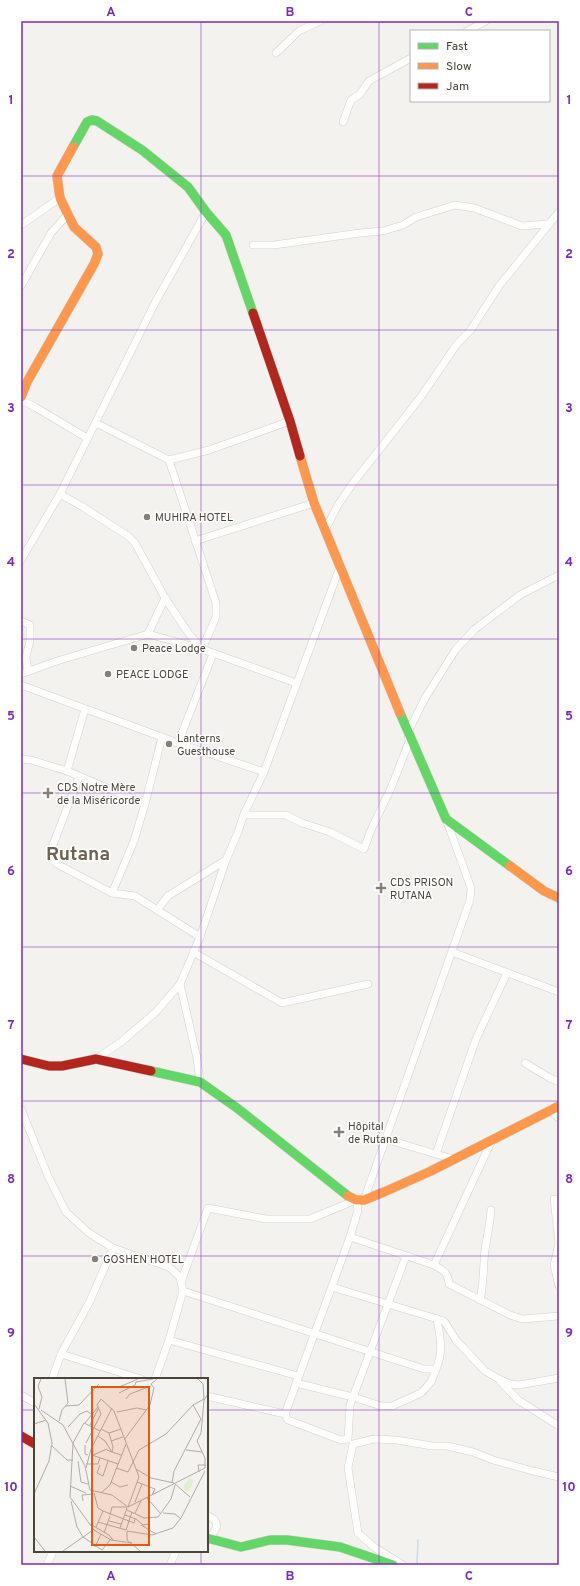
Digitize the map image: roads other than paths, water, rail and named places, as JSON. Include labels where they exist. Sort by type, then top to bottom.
[{"type":"street","points":[[276,54],[299,31],[320,21]]},
{"type":"street","points":[[469,30],[486,21]]},
{"type":"street","points":[[343,122],[351,100],[360,94],[369,81],[410,59]]},
{"type":"street","points":[[87,438],[21,399],[26,382],[94,264],[98,254],[96,247],[74,227],[66,215],[60,198],[57,176],[87,122],[92,120],[97,121],[142,150],[188,187],[206,212],[226,235],[290,421],[314,502],[408,732],[446,819],[471,888],[470,900],[386,1139],[360,1200],[350,1237],[298,1376],[285,1414],[288,1420],[341,1440],[348,1439],[350,1405],[406,1256]]},
{"type":"street","points":[[21,225],[60,198]]},
{"type":"street","points":[[253,245],[274,245],[383,231],[403,225],[416,217],[455,206],[474,208],[522,226],[548,224]]},
{"type":"street","points":[[21,560],[60,494],[156,301],[206,212]]},
{"type":"street","points":[[325,530],[338,505],[353,483],[420,398],[457,344],[470,331],[499,286],[559,212]]},
{"type":"street","points":[[21,286],[51,233],[66,215]]},
{"type":"street","points":[[96,423],[169,460],[209,450],[290,421]]},
{"type":"street","points":[[169,460],[216,604],[216,617],[202,649]]},
{"type":"street","points":[[60,494],[128,536],[135,543],[165,598],[189,634],[202,649]]},
{"type":"street","points":[[195,541],[314,502]]},
{"type":"street","points":[[21,1059],[49,1066],[62,1066],[96,1059],[121,1042],[156,1012],[180,984],[200,936],[226,860],[244,815],[264,772],[340,567]]},
{"type":"street","points":[[244,815],[286,815],[302,823],[330,832],[364,849],[371,830],[391,788],[409,742],[408,732],[425,698],[456,649],[475,629],[520,595],[559,575]]},
{"type":"street","points":[[148,634],[165,598]]},
{"type":"street","points":[[21,621],[30,625],[30,641],[26,657],[25,673],[58,661],[148,634],[202,649],[296,683]]},
{"type":"street","points":[[178,743],[213,654]]},
{"type":"street","points":[[21,685],[178,743],[264,772]]},
{"type":"street","points":[[67,771],[85,709]]},
{"type":"street","points":[[112,892],[134,841],[162,737]]},
{"type":"street","points":[[21,759],[31,760],[67,771],[145,804]]},
{"type":"street","points":[[79,777],[51,850],[51,858],[57,864],[112,892],[135,896],[200,936]]},
{"type":"street","points":[[446,819],[544,891],[559,898]]},
{"type":"street","points":[[157,910],[168,896],[226,860]]},
{"type":"street","points":[[193,952],[282,1003],[368,984]]},
{"type":"street","points":[[452,952],[559,992]]},
{"type":"street","points":[[436,1154],[476,1039],[507,973]]},
{"type":"street","points":[[180,984],[197,1058],[200,1082]]},
{"type":"street","points":[[96,1059],[200,1082],[237,1108],[350,1198],[360,1200]]},
{"type":"street","points":[[525,1062],[548,1077],[559,1082]]},
{"type":"street","points":[[181,1282],[208,1208],[266,1219],[310,1219],[424,1174],[555,1108],[555,1115],[559,1118]]},
{"type":"street","points":[[21,1109],[48,1176],[66,1212],[89,1233],[113,1248],[169,1267],[180,1277],[183,1291],[156,1378]]},
{"type":"street","points":[[386,1139],[453,1159]]},
{"type":"street","points":[[434,1265],[492,1139]]},
{"type":"street","points":[[554,1199],[559,1243],[554,1265],[559,1286]]},
{"type":"street","points":[[480,1300],[483,1287],[485,1252],[490,1227],[491,1210]]},
{"type":"street","points":[[350,1237],[434,1265],[445,1271],[449,1277],[449,1284],[510,1315],[522,1319],[559,1316]]},
{"type":"street","points":[[52,1378],[61,1354],[90,1301],[113,1248]]},
{"type":"street","points":[[332,1287],[444,1321],[456,1340],[485,1371],[510,1384],[519,1385],[559,1378]]},
{"type":"street","points":[[183,1291],[424,1369],[436,1369]]},
{"type":"street","points":[[296,1383],[353,1397],[381,1406],[392,1406],[421,1393],[430,1382],[440,1359],[442,1345],[437,1319]]},
{"type":"street","points":[[169,1340],[298,1376]]},
{"type":"street","points":[[61,1354],[138,1378]]},
{"type":"street","points":[[499,1379],[518,1400],[559,1426]]},
{"type":"street","points":[[21,1395],[34,1402]]},
{"type":"street","points":[[208,1396],[285,1414]]},
{"type":"street","points":[[21,1436],[34,1443]]},
{"type":"street","points":[[403,1565],[374,1547],[358,1533],[348,1468],[353,1444],[374,1439],[397,1440],[432,1446],[447,1446],[473,1452],[493,1460],[526,1469],[559,1476]]},
{"type":"street","points":[[208,1516],[215,1520],[217,1526],[208,1538],[241,1547],[270,1540],[287,1540],[340,1547],[393,1565]]},
{"type":"street","points":[[47,1565],[53,1552]]},
{"type":"street","points":[[170,1565],[176,1552]]},
{"type":"waterway","points":[[417,1565],[418,1540]]},
{"type":"place","name":"MUHIRA HOTEL","points":[[147,517]]},
{"type":"place","name":"Peace Lodge","points":[[134,648]]},
{"type":"place","name":"PEACE LODGE","points":[[108,674]]},
{"type":"place","name":"Lanterns Guesthouse","points":[[169,744]]},
{"type":"place","name":"CDS Notre Mère de la Miséricorde","points":[[48,793]]},
{"type":"place","name":"CDS PRISON RUTANA","points":[[381,888]]},
{"type":"place","name":"Hôpital de Rutana","points":[[339,1132]]},
{"type":"place","name":"GOSHEN HOTEL","points":[[95,1259]]},
{"type":"district","name":"Rutana","points":[[78,853]]}]
